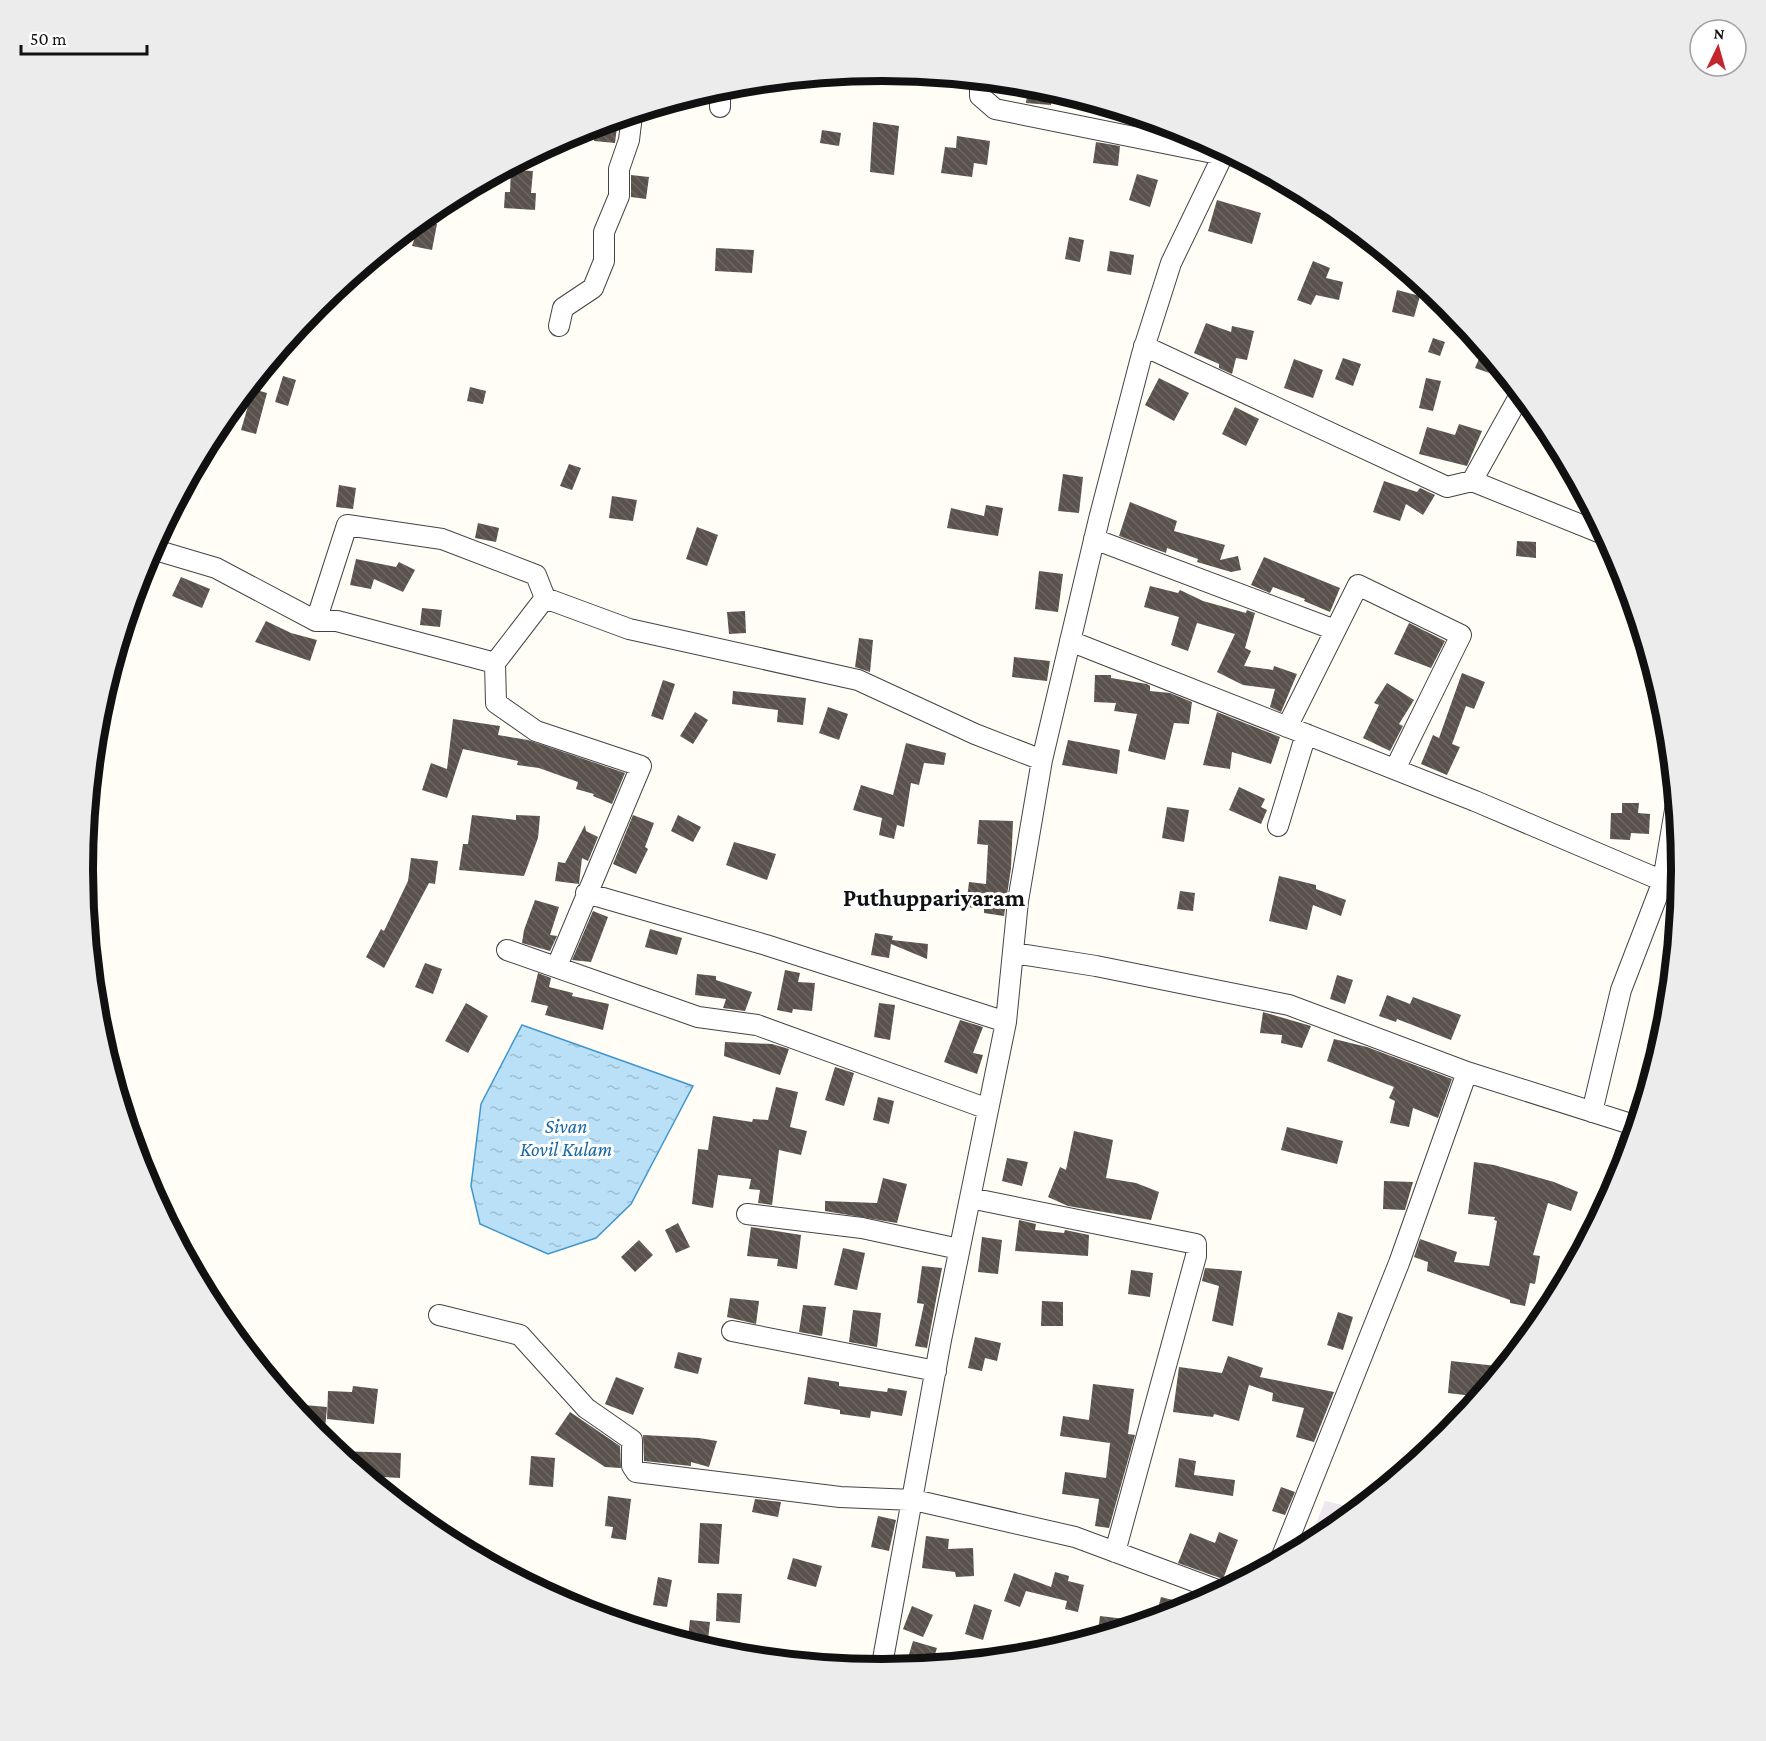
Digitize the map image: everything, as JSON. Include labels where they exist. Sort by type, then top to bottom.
[{"type":"street","points":[[980,87],[980,96],[995,109],[1203,149]]},
{"type":"street","points":[[559,326],[563,308],[593,288],[604,261],[604,232],[619,196],[619,169],[629,140],[631,122]]},
{"type":"street","points":[[883,1660],[959,1249],[1006,1022],[1018,901],[1042,760],[1094,539],[1144,346],[1170,263],[1222,157]]},
{"type":"street","points":[[1144,346],[1447,487],[1472,481],[1595,531]]},
{"type":"street","points":[[1472,481],[1517,401]]},
{"type":"street","points":[[316,621],[347,525],[442,538],[536,575],[545,598],[629,628],[858,680],[975,734],[1042,760]]},
{"type":"street","points":[[1094,539],[1335,630]]},
{"type":"street","points":[[161,552],[216,568],[316,621],[337,621],[495,663]]},
{"type":"street","points":[[1287,727],[1358,585],[1461,635],[1395,769]]},
{"type":"street","points":[[545,598],[495,663],[496,703],[536,730],[641,766],[557,966]]},
{"type":"street","points":[[1070,641],[1395,769],[1663,881]]},
{"type":"street","points":[[1278,826],[1306,734]]},
{"type":"street","points":[[1592,1112],[1621,990],[1663,881],[1671,832]]},
{"type":"street","points":[[586,893],[766,945],[1006,1022]]},
{"type":"street","points":[[507,950],[698,1017],[757,1025],[988,1109]]},
{"type":"street","points":[[1013,954],[1096,966],[1289,1005],[1467,1072],[1631,1124]]},
{"type":"street","points":[[1284,1550],[1400,1263],[1467,1072]]},
{"type":"street","points":[[970,1198],[1196,1244],[1196,1256],[1115,1552]]},
{"type":"street","points":[[747,1214],[862,1228],[959,1249]]},
{"type":"street","points":[[439,1315],[520,1335],[586,1408],[632,1440],[632,1466],[636,1472],[840,1497],[914,1500],[1075,1537],[1212,1588]]},
{"type":"street","points":[[732,1331],[936,1371]]},
{"type":"shaded area","points":[[1325,1501],[1350,1507],[1322,1527],[1313,1533]]},
{"type":"water","name":"Sivan Kovil Kulam","points":[[522,1025],[693,1086],[631,1204],[596,1238],[548,1254],[480,1224],[471,1186],[481,1104]]},
{"type":"building","points":[[1027,94],[1052,100],[1051,105],[1026,103]]},
{"type":"building","points":[[873,122],[899,126],[894,175],[870,172]]},
{"type":"building","points":[[617,128],[615,143],[594,141],[595,136]]},
{"type":"building","points":[[822,130],[841,133],[839,146],[820,143]]},
{"type":"building","points":[[957,136],[990,141],[987,165],[974,163],[972,177],[941,173],[945,147],[956,148]]},
{"type":"building","points":[[1096,142],[1120,146],[1118,166],[1093,163]]},
{"type":"building","points":[[519,170],[533,171],[531,193],[536,193],[535,210],[504,208],[505,192],[510,192],[511,175]]},
{"type":"building","points":[[1137,174],[1158,180],[1150,207],[1129,200]]},
{"type":"building","points":[[631,175],[649,177],[646,199],[631,197]]},
{"type":"building","points":[[1217,200],[1261,213],[1252,244],[1208,231]]},
{"type":"building","points":[[431,223],[437,224],[432,250],[412,246],[416,234]]},
{"type":"building","points":[[1069,237],[1084,240],[1080,262],[1065,259]]},
{"type":"building","points":[[716,248],[754,250],[752,273],[715,271]]},
{"type":"building","points":[[1110,251],[1134,255],[1131,275],[1107,271]]},
{"type":"building","points":[[1313,261],[1330,268],[1326,278],[1343,282],[1339,300],[1316,295],[1311,305],[1297,300]]},
{"type":"building","points":[[1397,290],[1420,296],[1414,317],[1392,312]]},
{"type":"building","points":[[1206,323],[1231,332],[1232,326],[1254,331],[1247,360],[1236,358],[1232,374],[1219,368],[1219,364],[1194,353]]},
{"type":"building","points":[[1433,338],[1445,342],[1440,356],[1428,352]]},
{"type":"building","points":[[1481,355],[1498,376],[1475,368]]},
{"type":"building","points":[[1343,358],[1361,364],[1353,386],[1335,379]]},
{"type":"building","points":[[1294,359],[1323,370],[1313,398],[1284,388]]},
{"type":"building","points":[[283,376],[296,380],[288,406],[275,402]]},
{"type":"building","points":[[1159,378],[1189,393],[1174,421],[1145,405]]},
{"type":"building","points":[[1426,378],[1441,381],[1433,411],[1419,408]]},
{"type":"building","points":[[470,387],[486,391],[483,404],[467,401]]},
{"type":"building","points":[[257,390],[267,393],[256,434],[241,430],[250,400]]},
{"type":"building","points":[[1235,407],[1259,419],[1246,446],[1222,434]]},
{"type":"building","points":[[1459,424],[1482,431],[1467,466],[1419,454],[1427,427],[1455,435]]},
{"type":"building","points":[[569,464],[581,468],[572,490],[560,486]]},
{"type":"building","points":[[1063,474],[1083,477],[1079,513],[1058,511]]},
{"type":"building","points":[[1384,481],[1417,492],[1420,488],[1435,495],[1423,515],[1406,504],[1400,521],[1373,512]]},
{"type":"building","points":[[339,485],[356,488],[353,509],[336,507]]},
{"type":"building","points":[[612,496],[637,500],[633,521],[609,518]]},
{"type":"building","points":[[1130,502],[1177,521],[1174,531],[1225,545],[1220,560],[1238,556],[1241,570],[1231,572],[1197,562],[1198,559],[1167,548],[1166,553],[1119,536]]},
{"type":"building","points":[[986,505],[1003,508],[998,536],[947,528],[951,508],[984,516]]},
{"type":"building","points":[[478,523],[499,528],[496,542],[475,538]]},
{"type":"building","points":[[697,527],[718,535],[707,566],[686,559]]},
{"type":"building","points":[[1517,541],[1536,542],[1536,558],[1516,556]]},
{"type":"building","points":[[1264,557],[1340,588],[1330,612],[1304,601],[1305,599],[1273,587],[1270,593],[1251,585]]},
{"type":"building","points":[[356,559],[396,567],[399,562],[415,570],[403,592],[374,579],[371,589],[350,585]]},
{"type":"building","points":[[1039,571],[1063,574],[1058,612],[1035,609]]},
{"type":"building","points":[[181,577],[210,589],[202,608],[172,596]]},
{"type":"building","points":[[1150,586],[1178,593],[1180,590],[1203,601],[1246,613],[1247,610],[1255,613],[1245,648],[1251,651],[1244,666],[1273,670],[1274,666],[1297,674],[1281,712],[1270,707],[1275,689],[1243,685],[1217,672],[1235,634],[1197,623],[1188,651],[1171,645],[1179,617],[1144,607]]},
{"type":"building","points":[[422,608],[442,610],[440,627],[420,625]]},
{"type":"building","points":[[745,611],[746,633],[729,634],[727,612]]},
{"type":"building","points":[[266,621],[291,633],[317,640],[310,661],[255,642]]},
{"type":"building","points":[[1409,623],[1445,641],[1431,668],[1394,654]]},
{"type":"building","points":[[859,638],[873,640],[870,672],[855,667]]},
{"type":"building","points":[[1014,657],[1050,661],[1047,681],[1012,677]]},
{"type":"building","points":[[1462,673],[1485,682],[1474,709],[1466,706],[1452,744],[1460,747],[1447,775],[1421,764],[1433,735],[1439,738]]},
{"type":"building","points":[[1095,675],[1111,675],[1111,678],[1147,684],[1150,686],[1150,691],[1170,693],[1192,702],[1189,724],[1174,723],[1165,760],[1128,751],[1137,714],[1114,711],[1116,703],[1094,702]]},
{"type":"building","points":[[663,680],[675,684],[663,720],[651,716]]},
{"type":"building","points":[[1387,683],[1414,700],[1399,724],[1403,726],[1390,751],[1363,738],[1379,705],[1374,703]]},
{"type":"building","points":[[733,691],[806,698],[803,725],[777,722],[778,710],[732,704]]},
{"type":"building","points":[[828,707],[848,714],[839,740],[819,733]]},
{"type":"building","points":[[695,712],[708,720],[693,744],[680,736]]},
{"type":"building","points":[[1217,712],[1280,737],[1271,764],[1232,752],[1230,769],[1203,765]]},
{"type":"building","points":[[453,719],[500,726],[498,735],[528,740],[625,773],[612,804],[593,796],[594,794],[576,789],[578,782],[539,768],[517,765],[518,761],[463,749],[447,798],[422,790],[431,763],[447,769]]},
{"type":"building","points":[[1068,740],[1120,750],[1117,774],[1062,765]]},
{"type":"building","points":[[906,743],[946,753],[944,765],[924,763],[919,785],[911,783],[904,827],[897,825],[894,839],[879,835],[882,818],[853,810],[861,785],[893,795]]},
{"type":"building","points":[[1239,787],[1265,799],[1261,807],[1267,810],[1261,824],[1229,810]]},
{"type":"building","points":[[1622,803],[1639,803],[1638,813],[1650,814],[1649,834],[1631,833],[1630,840],[1610,839],[1611,813],[1622,813]]},
{"type":"building","points":[[1167,807],[1189,810],[1184,842],[1162,838]]},
{"type":"building","points":[[472,815],[516,820],[516,815],[540,816],[538,838],[524,876],[459,870],[463,844],[468,844]]},
{"type":"building","points":[[633,815],[654,823],[645,847],[648,849],[636,874],[613,864]]},
{"type":"building","points":[[678,815],[701,827],[693,842],[671,831]]},
{"type":"building","points":[[979,820],[1013,821],[1011,868],[1004,916],[984,913],[984,909],[966,907],[969,882],[986,884],[988,845],[977,844]]},
{"type":"building","points":[[585,825],[586,831],[598,837],[588,861],[582,858],[579,884],[555,881],[558,862],[565,863]]},
{"type":"building","points":[[734,842],[776,854],[767,880],[726,865]]},
{"type":"building","points":[[411,858],[438,861],[435,884],[429,883],[384,968],[366,957],[381,929],[384,931],[408,881]]},
{"type":"building","points":[[1279,876],[1316,885],[1316,889],[1346,900],[1341,916],[1313,905],[1307,930],[1269,921]]},
{"type":"building","points":[[1180,891],[1195,893],[1193,911],[1177,909]]},
{"type":"building","points":[[535,900],[559,907],[550,935],[557,936],[550,951],[522,943],[524,930]]},
{"type":"building","points":[[593,911],[608,917],[591,962],[572,960]]},
{"type":"building","points":[[650,929],[682,938],[677,955],[645,947]]},
{"type":"building","points":[[875,933],[893,936],[892,940],[928,944],[927,959],[891,944],[889,958],[871,955]]},
{"type":"building","points":[[425,963],[442,969],[433,994],[415,987]]},
{"type":"building","points":[[785,970],[800,973],[798,982],[815,983],[812,1011],[793,1009],[792,1013],[777,1010]]},
{"type":"building","points":[[538,973],[551,978],[549,987],[573,993],[572,996],[609,1004],[603,1030],[545,1015],[548,1006],[531,1002]]},
{"type":"building","points":[[697,974],[716,976],[716,980],[752,992],[745,1011],[723,1008],[726,999],[695,995]]},
{"type":"building","points":[[1337,975],[1353,980],[1345,1004],[1330,999]]},
{"type":"building","points":[[1387,995],[1410,1004],[1413,997],[1461,1015],[1451,1040],[1397,1019],[1396,1022],[1379,1016]]},
{"type":"building","points":[[466,1003],[488,1016],[468,1053],[445,1041]]},
{"type":"building","points":[[879,1003],[895,1005],[890,1040],[874,1037]]},
{"type":"building","points":[[1263,1012],[1311,1026],[1302,1048],[1281,1043],[1282,1035],[1260,1033]]},
{"type":"building","points":[[960,1020],[983,1027],[973,1053],[983,1055],[977,1074],[944,1062]]},
{"type":"building","points":[[1334,1039],[1367,1047],[1452,1079],[1438,1118],[1413,1108],[1409,1127],[1390,1123],[1395,1101],[1389,1098],[1394,1087],[1327,1061]]},
{"type":"building","points":[[725,1042],[772,1044],[789,1049],[780,1075],[724,1056]]},
{"type":"building","points":[[835,1067],[854,1073],[844,1106],[825,1100]]},
{"type":"building","points":[[776,1087],[798,1092],[790,1127],[807,1131],[801,1155],[779,1150],[772,1205],[758,1203],[760,1190],[749,1189],[751,1179],[718,1175],[713,1208],[692,1204],[698,1149],[708,1150],[713,1116],[752,1122],[753,1119],[768,1120]]},
{"type":"building","points":[[878,1097],[894,1101],[889,1124],[873,1120]]},
{"type":"building","points":[[1287,1127],[1343,1141],[1337,1164],[1281,1150]]},
{"type":"building","points":[[1074,1131],[1113,1140],[1106,1178],[1136,1183],[1159,1192],[1151,1220],[1068,1206],[1048,1197],[1060,1167],[1066,1170]]},
{"type":"building","points":[[1007,1158],[1028,1162],[1022,1186],[1002,1181]]},
{"type":"building","points":[[1474,1162],[1494,1165],[1554,1182],[1578,1192],[1571,1211],[1548,1203],[1533,1255],[1540,1256],[1535,1284],[1530,1283],[1525,1306],[1510,1303],[1510,1300],[1427,1271],[1428,1262],[1414,1257],[1420,1239],[1457,1252],[1454,1262],[1489,1266],[1497,1221],[1494,1220],[1495,1217],[1468,1214]]},
{"type":"building","points":[[883,1178],[907,1184],[897,1223],[825,1211],[825,1201],[877,1203]]},
{"type":"building","points":[[1384,1181],[1413,1182],[1405,1210],[1383,1209]]},
{"type":"building","points":[[1019,1220],[1036,1224],[1035,1230],[1064,1233],[1065,1230],[1089,1235],[1088,1256],[1015,1251]]},
{"type":"building","points":[[678,1223],[690,1247],[676,1253],[665,1230]]},
{"type":"building","points":[[751,1227],[801,1235],[797,1269],[777,1266],[778,1259],[747,1256]]},
{"type":"building","points":[[982,1237],[1002,1240],[998,1274],[978,1272]]},
{"type":"building","points":[[639,1240],[653,1255],[635,1272],[621,1257]]},
{"type":"building","points":[[843,1248],[865,1253],[857,1290],[834,1285]]},
{"type":"building","points":[[922,1266],[942,1268],[927,1348],[915,1346],[924,1304],[917,1303]]},
{"type":"building","points":[[1205,1268],[1242,1271],[1233,1326],[1212,1321],[1219,1286],[1202,1281]]},
{"type":"building","points":[[1131,1270],[1153,1273],[1150,1297],[1128,1294]]},
{"type":"building","points":[[730,1298],[759,1301],[756,1324],[727,1317]]},
{"type":"building","points":[[1042,1301],[1063,1302],[1063,1326],[1041,1326]]},
{"type":"building","points":[[803,1305],[826,1307],[822,1336],[799,1332]]},
{"type":"building","points":[[853,1310],[881,1313],[877,1347],[849,1342]]},
{"type":"building","points":[[1338,1312],[1353,1317],[1343,1350],[1327,1345]]},
{"type":"building","points":[[975,1337],[1001,1343],[997,1361],[985,1358],[982,1371],[968,1368]]},
{"type":"building","points":[[678,1352],[702,1358],[698,1374],[674,1368]]},
{"type":"building","points":[[1228,1356],[1263,1368],[1260,1377],[1334,1392],[1314,1442],[1296,1437],[1304,1408],[1272,1401],[1273,1393],[1249,1385],[1239,1421],[1214,1414],[1213,1417],[1173,1412],[1179,1367],[1222,1373]]},
{"type":"building","points":[[1451,1361],[1497,1366],[1472,1396],[1448,1393]]},
{"type":"building","points":[[616,1377],[644,1388],[633,1415],[605,1404]]},
{"type":"building","points":[[808,1377],[839,1382],[839,1386],[887,1392],[888,1388],[907,1391],[902,1416],[871,1411],[870,1418],[840,1414],[840,1410],[804,1404]]},
{"type":"building","points":[[1093,1384],[1134,1389],[1128,1434],[1135,1435],[1109,1528],[1095,1526],[1099,1499],[1062,1494],[1065,1472],[1106,1478],[1110,1443],[1060,1436],[1063,1416],[1089,1420]]},
{"type":"building","points":[[353,1386],[378,1389],[374,1424],[327,1419],[328,1391],[352,1392]]},
{"type":"building","points":[[304,1407],[327,1407],[325,1429],[325,1429]]},
{"type":"building","points":[[570,1412],[620,1446],[621,1468],[605,1467],[555,1434]]},
{"type":"building","points":[[643,1435],[717,1441],[709,1467],[691,1462],[691,1466],[644,1461]]},
{"type":"building","points":[[349,1451],[401,1453],[400,1478],[377,1477]]},
{"type":"building","points":[[531,1456],[555,1458],[553,1487],[529,1485]]},
{"type":"building","points":[[1179,1458],[1196,1461],[1194,1475],[1235,1480],[1233,1496],[1175,1487]]},
{"type":"building","points":[[1281,1487],[1295,1492],[1285,1515],[1272,1511]]},
{"type":"building","points":[[608,1496],[631,1499],[626,1540],[611,1538],[613,1527],[605,1526]]},
{"type":"building","points":[[755,1499],[781,1502],[778,1517],[752,1512]]},
{"type":"building","points":[[878,1516],[896,1520],[889,1551],[871,1547]]},
{"type":"building","points":[[700,1523],[722,1524],[719,1564],[698,1563]]},
{"type":"building","points":[[1219,1532],[1238,1540],[1223,1579],[1178,1563],[1190,1533],[1215,1543]]},
{"type":"building","points":[[926,1536],[949,1539],[948,1549],[973,1548],[974,1576],[956,1577],[955,1572],[922,1568]]},
{"type":"building","points":[[793,1558],[822,1566],[816,1587],[787,1579]]},
{"type":"building","points":[[1055,1572],[1069,1576],[1068,1581],[1084,1585],[1078,1612],[1065,1609],[1067,1601],[1026,1591],[1020,1607],[1004,1601],[1014,1573],[1051,1587]]},
{"type":"building","points":[[658,1577],[672,1580],[667,1607],[653,1605]]},
{"type":"building","points":[[717,1593],[742,1594],[740,1623],[716,1621]]},
{"type":"building","points":[[1161,1597],[1177,1601],[1176,1603],[1158,1610]]},
{"type":"building","points":[[974,1604],[992,1610],[983,1640],[965,1634]]},
{"type":"building","points":[[912,1606],[933,1615],[923,1637],[903,1629]]},
{"type":"building","points":[[1100,1616],[1125,1619],[1125,1622],[1098,1630]]},
{"type":"building","points":[[690,1620],[710,1622],[708,1640],[688,1635]]},
{"type":"building","points":[[913,1641],[937,1648],[934,1658],[908,1659]]},
{"type":"district","name":"Puthuppariyaram","points":[[934,897]]}]
